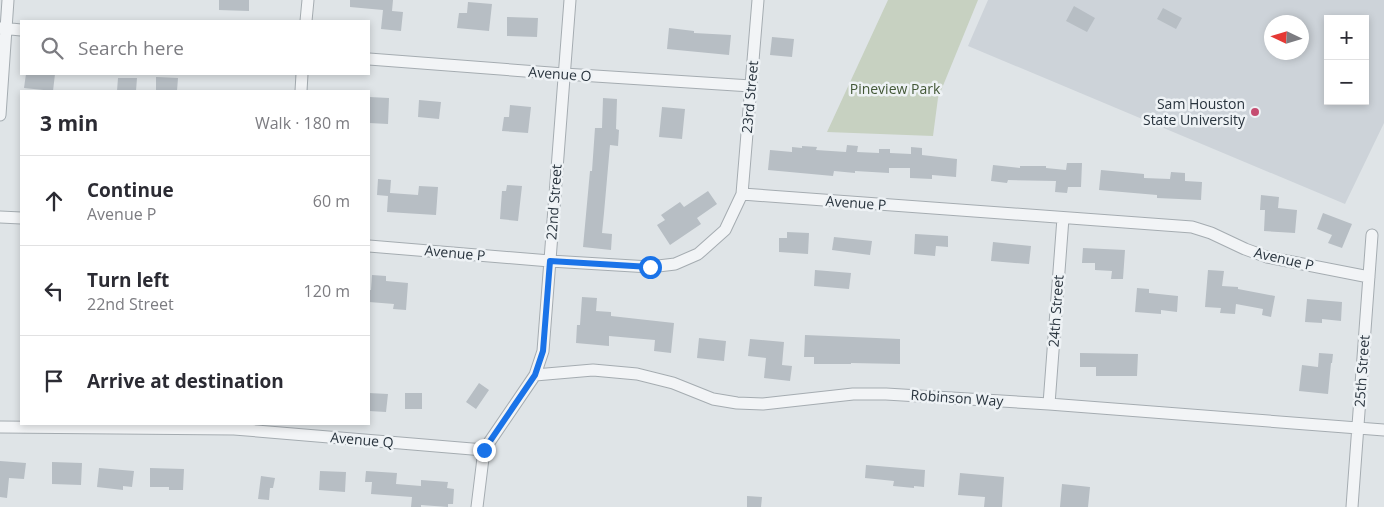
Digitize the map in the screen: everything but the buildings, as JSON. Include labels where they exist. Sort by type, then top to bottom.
[{"type":"street","points":[[0,115],[3,29],[8,0]]},
{"type":"street","points":[[306,20],[308,0]]},
{"type":"street","name":"22nd Street","points":[[477,507],[484,450],[535,375],[543,351],[570,0]]},
{"type":"street","name":"23rd Street","points":[[742,194],[758,0]]},
{"type":"street","points":[[3,29],[20,30]]},
{"type":"street","name":"Avenue O","points":[[370,59],[751,86]]},
{"type":"street","points":[[301,90],[302,75]]},
{"type":"street","name":"Avenue P","points":[[370,246],[650,267],[675,264],[698,254],[725,230],[742,194],[1192,227],[1267,257],[1369,276]]},
{"type":"street","points":[[0,217],[20,218]]},
{"type":"street","name":"24th Street","points":[[1049,404],[1063,218]]},
{"type":"street","name":"25th Street","points":[[1352,507],[1372,235]]},
{"type":"street","name":"Robinson Way","points":[[535,375],[593,370],[637,374],[673,383],[713,399],[737,403],[763,404],[853,394],[886,394],[1049,404],[1384,430]]},
{"type":"street","name":"Avenue Q","points":[[0,427],[235,426],[484,450]]},
{"type":"shaded area","name":"Sam Houston State University","points":[[988,0],[1384,0],[1384,123],[1345,204],[968,46]]},
{"type":"green space","name":"Pineview Park","points":[[888,0],[978,0],[938,98],[933,136],[827,132]]},
{"type":"place","name":"Sam Houston State University","points":[[1255,112]]},
{"type":"route","points":[[484,450],[535,375],[543,351],[550,261],[650,267]]}]
